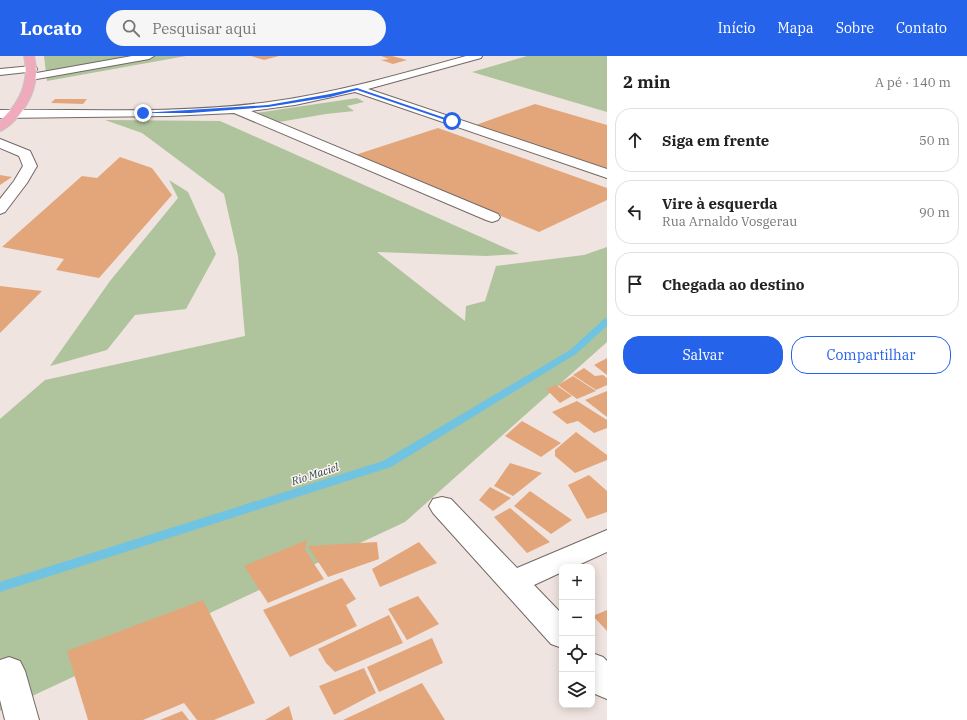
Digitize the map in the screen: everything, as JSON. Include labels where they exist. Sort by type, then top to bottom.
[{"type":"main road","points":[[0,128],[15,113],[30,88],[31,73],[29,56]]},
{"type":"street","points":[[0,72],[31,73],[149,56]]},
{"type":"street","points":[[0,114],[143,113],[236,109],[300,101],[357,89],[477,56]]},
{"type":"street","points":[[357,89],[607,174]]},
{"type":"street","points":[[236,109],[492,217]]},
{"type":"street","points":[[0,143],[26,154],[30,166],[20,183],[0,209]]},
{"type":"street","points":[[442,506],[559,632]]},
{"type":"street","points":[[513,582],[607,540]]},
{"type":"street","points":[[9,670],[22,720]]},
{"type":"street","points":[[595,671],[607,684]]},
{"type":"green space","points":[[44,56],[186,56],[47,81]]},
{"type":"green space","points":[[527,56],[607,56],[607,112],[472,72]]},
{"type":"green space","points":[[357,98],[364,102],[347,106],[354,111],[279,122],[256,113]]},
{"type":"green space","points":[[105,120],[220,121],[519,254],[486,256],[377,252],[465,321],[466,306],[485,301],[496,266],[584,255],[607,247],[607,342],[405,522],[0,711],[0,419],[45,380],[245,336],[238,256],[224,194],[142,133]]},
{"type":"green space","points":[[169,180],[188,192],[216,254],[186,309],[135,315],[107,350],[50,366],[110,281],[178,198]]},
{"type":"building","points":[[251,56],[279,56],[264,60]]},
{"type":"building","points":[[381,56],[392,56],[407,60],[393,64],[381,60],[389,59]]},
{"type":"building","points":[[55,99],[87,99],[83,104],[51,103]]},
{"type":"building","points":[[535,104],[607,125],[607,169],[473,126]]},
{"type":"building","points":[[438,128],[607,188],[607,200],[539,232],[355,155]]},
{"type":"building","points":[[120,157],[152,168],[172,195],[99,278],[56,270],[64,259],[2,247],[82,176],[97,178]]},
{"type":"building","points":[[0,175],[12,177],[0,185]]},
{"type":"building","points":[[0,286],[42,291],[0,333]]},
{"type":"building","points":[[607,358],[607,375],[594,365]]},
{"type":"building","points":[[584,368],[595,376],[603,375],[607,378],[607,385],[596,390],[573,375]]},
{"type":"building","points":[[573,376],[596,391],[577,399],[558,385]]},
{"type":"building","points":[[556,385],[572,396],[560,403],[546,389]]},
{"type":"building","points":[[607,391],[607,417],[585,400]]},
{"type":"building","points":[[577,401],[607,420],[607,428],[594,433],[578,421],[567,424],[552,412]]},
{"type":"building","points":[[522,421],[561,443],[541,457],[505,436]]},
{"type":"building","points":[[576,432],[607,455],[607,460],[575,473],[555,456],[555,450]]},
{"type":"building","points":[[510,463],[542,473],[513,496],[494,486]]},
{"type":"building","points":[[589,475],[607,491],[607,512],[587,519],[568,485]]},
{"type":"building","points":[[490,487],[511,498],[493,511],[479,500]]},
{"type":"building","points":[[530,491],[572,520],[551,534],[514,506]]},
{"type":"building","points":[[510,508],[550,542],[527,553],[494,517]]},
{"type":"building","points":[[307,540],[305,550],[324,579],[268,603],[244,566]]},
{"type":"building","points":[[377,542],[379,559],[328,577],[308,546]]},
{"type":"building","points":[[419,542],[437,563],[380,587],[372,569]]},
{"type":"building","points":[[342,578],[356,599],[346,605],[357,626],[290,657],[263,610]]},
{"type":"building","points":[[418,596],[439,624],[407,640],[388,609]]},
{"type":"building","points":[[203,600],[255,703],[214,720],[197,720],[184,703],[143,720],[88,720],[67,651]]},
{"type":"building","points":[[607,610],[607,631],[595,618],[595,615]]},
{"type":"building","points":[[389,615],[403,643],[335,672],[326,663],[318,649]]},
{"type":"building","points":[[432,638],[443,663],[379,692],[367,667]]},
{"type":"building","points":[[364,668],[376,693],[334,715],[319,686]]},
{"type":"building","points":[[422,683],[445,720],[343,720]]},
{"type":"building","points":[[289,706],[293,720],[265,720]]},
{"type":"building","points":[[182,711],[189,720],[160,720]]},
{"type":"waterway","name":"Rio Maciel","points":[[0,587],[387,464],[573,352],[607,321]]},
{"type":"route","points":[[143,113],[190,112],[268,106],[330,96],[357,89],[452,121]]}]
